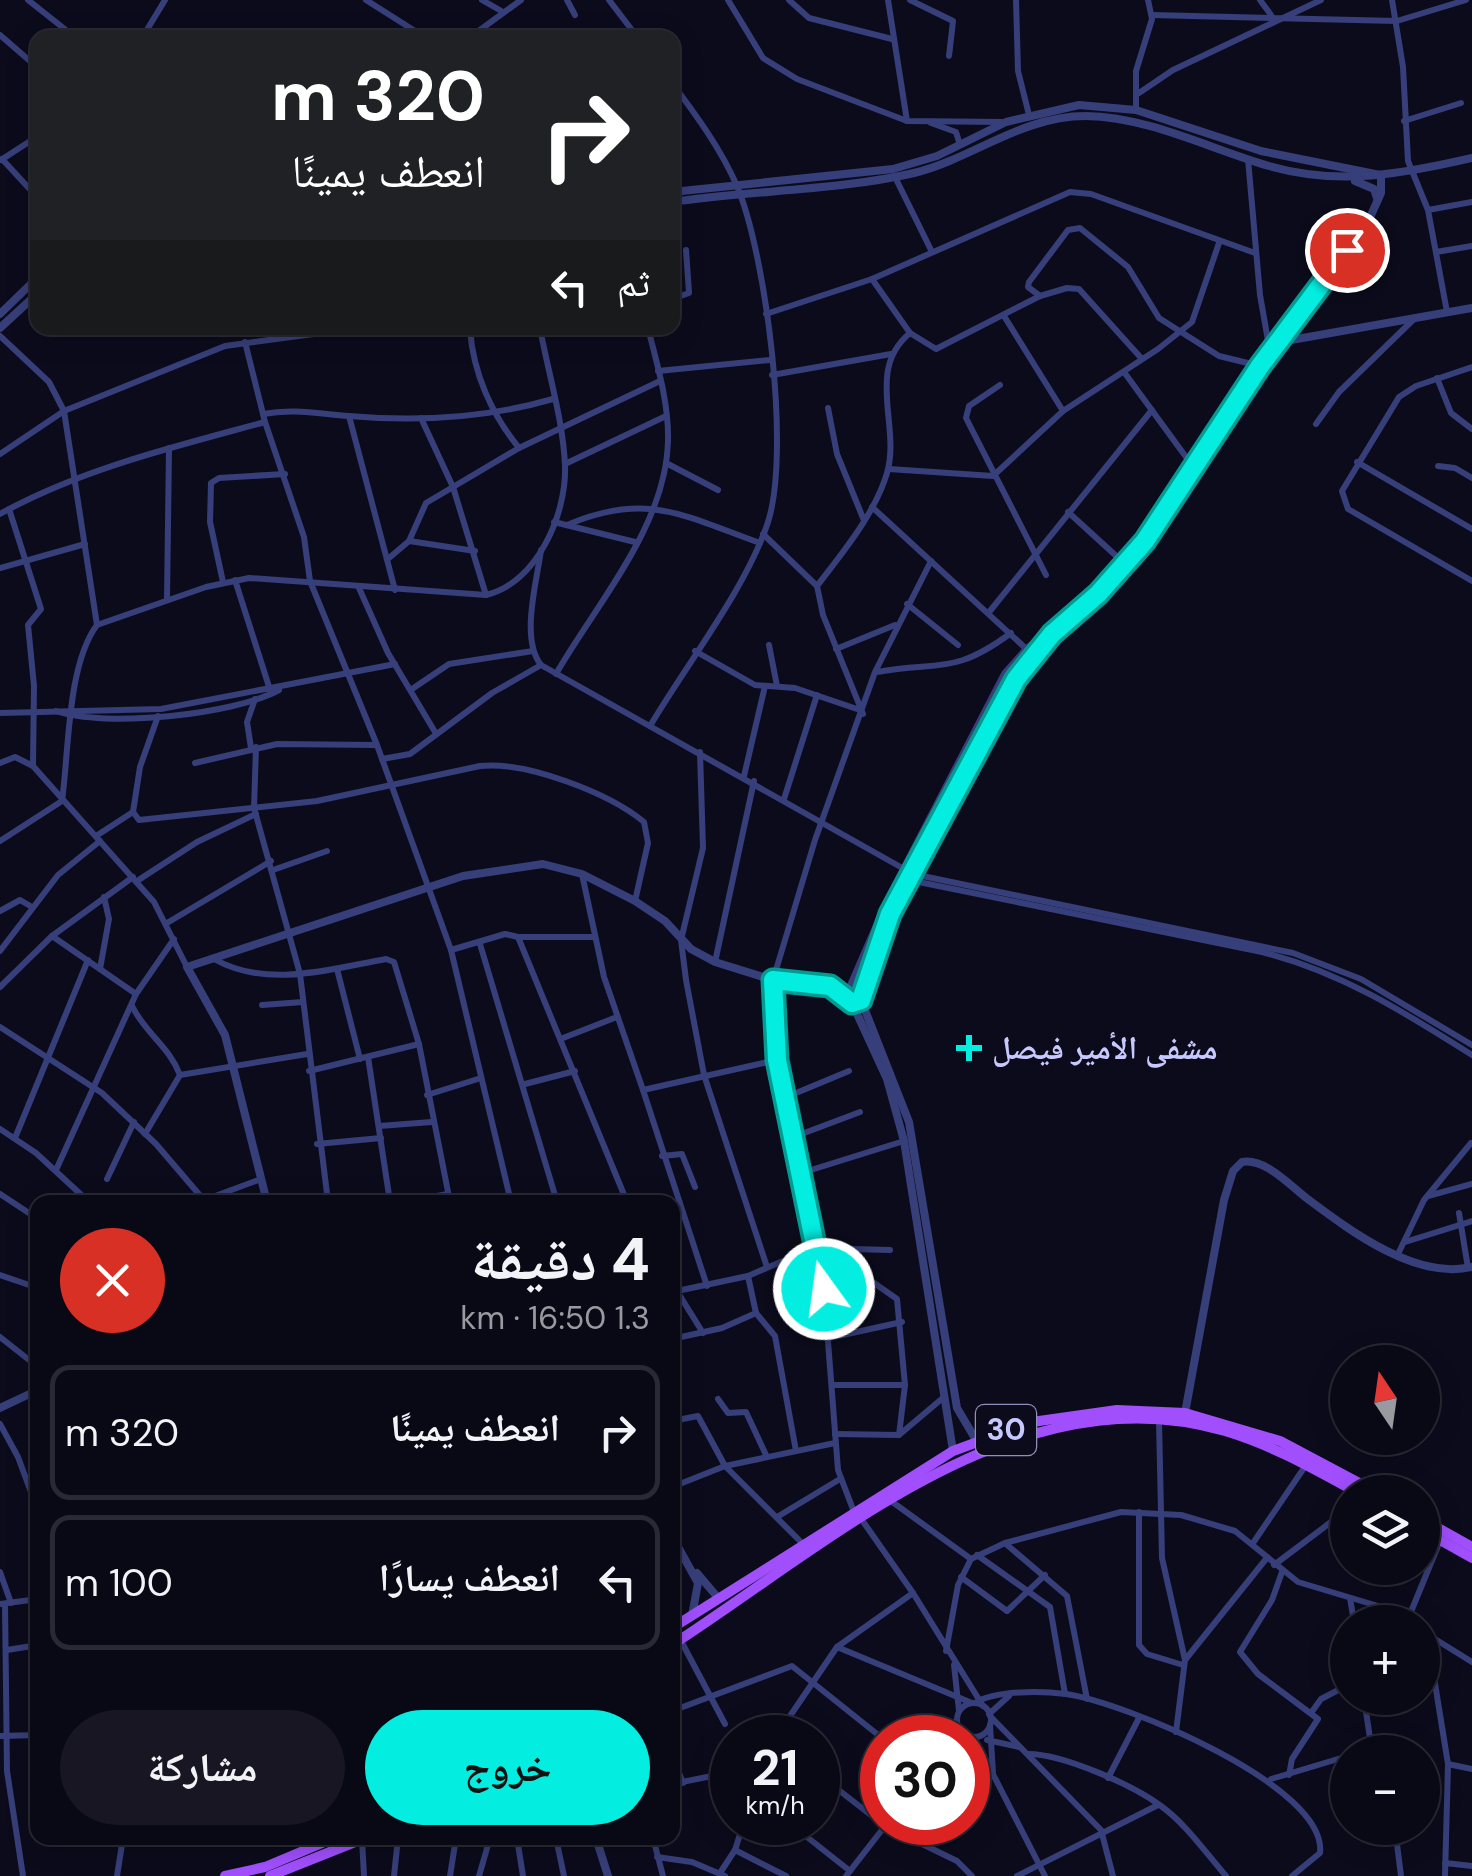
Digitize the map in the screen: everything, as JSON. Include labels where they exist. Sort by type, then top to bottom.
[{"type":"main road","name":"30","points":[[680,1639],[953,1451],[1032,1422],[1116,1410],[1184,1413],[1252,1430],[1334,1475]]},
{"type":"main road","name":"30","points":[[680,1623],[803,1544],[891,1501],[985,1440],[1081,1423],[1159,1420],[1225,1431],[1330,1475]]},
{"type":"main road","points":[[1440,1529],[1472,1548]]},
{"type":"main road","points":[[1440,1540],[1472,1558]]},
{"type":"main road","points":[[225,1876],[304,1845]]},
{"type":"main road","points":[[270,1876],[347,1845]]},
{"type":"street","points":[[28,0],[66,30]]},
{"type":"street","points":[[366,0],[413,30]]},
{"type":"street","points":[[482,0],[504,12]]},
{"type":"street","points":[[480,30],[521,0]]},
{"type":"street","points":[[567,0],[576,15]]},
{"type":"street","points":[[610,0],[632,30]]},
{"type":"street","points":[[728,0],[748,36],[780,71],[907,121],[1006,122]]},
{"type":"street","points":[[789,0],[809,18],[892,38]]},
{"type":"street","points":[[888,0],[907,121]]},
{"type":"street","points":[[910,0],[953,22],[948,56]]},
{"type":"street","points":[[1016,0],[1018,71],[1029,115]]},
{"type":"street","points":[[1136,110],[1136,72],[1152,15],[1148,0]]},
{"type":"street","points":[[1260,0],[1272,15]]},
{"type":"street","points":[[1392,0],[1408,161],[1428,210],[1447,312]]},
{"type":"street","points":[[1152,15],[1272,15],[1396,22],[1466,0]]},
{"type":"street","points":[[147,30],[163,1]]},
{"type":"street","points":[[1139,93],[1173,70],[1315,1]]},
{"type":"street","points":[[0,34],[30,61]]},
{"type":"street","points":[[650,726],[760,543],[778,462],[766,314],[752,228],[738,188],[680,96]]},
{"type":"street","points":[[1404,122],[1461,103]]},
{"type":"street","points":[[680,192],[896,177],[1079,105],[1136,110],[1261,151],[1370,170],[1381,176]]},
{"type":"street","points":[[680,200],[738,188],[939,160],[1006,122],[1029,115],[1112,118],[1248,159],[1370,186],[1376,192],[1377,203]]},
{"type":"street","points":[[930,122],[956,132],[959,146]]},
{"type":"street","points":[[30,141],[1,160],[30,190]]},
{"type":"street","points":[[1340,178],[1402,173],[1472,158]]},
{"type":"street","points":[[1248,159],[1255,253],[1271,353]]},
{"type":"street","points":[[953,1451],[904,1141],[887,1079],[853,996],[907,875],[1030,653],[1098,594],[1125,564],[1195,469],[1260,366],[1402,173]]},
{"type":"street","points":[[1377,203],[1381,176]]},
{"type":"street","points":[[896,177],[932,252]]},
{"type":"street","points":[[766,314],[872,279],[1070,192],[1091,194],[1255,253]]},
{"type":"street","points":[[1428,210],[1472,202]]},
{"type":"street","points":[[1040,296],[1028,287],[1029,282],[1064,234],[1077,227],[1128,268],[1152,311],[1220,356],[1260,366]]},
{"type":"street","points":[[888,470],[993,476],[1063,410],[1182,332],[1196,312],[1219,243]]},
{"type":"street","points":[[1436,252],[1472,246]]},
{"type":"street","points":[[680,296],[688,293],[686,250]]},
{"type":"street","points":[[872,279],[910,332],[939,348],[1040,296],[1066,288],[1079,289],[1142,360]]},
{"type":"street","points":[[0,314],[30,285]]},
{"type":"street","points":[[30,302],[0,332],[49,382],[64,411],[78,482],[96,625],[85,648],[72,712],[62,801]]},
{"type":"street","points":[[1280,342],[1472,308]]},
{"type":"street","points":[[1004,316],[1063,410]]},
{"type":"street","points":[[1316,424],[1339,392],[1415,318]]},
{"type":"street","points":[[817,586],[872,506],[888,470],[886,386],[891,354],[910,332]]},
{"type":"street","points":[[0,454],[64,411],[191,357],[245,342],[307,335]]},
{"type":"street","points":[[471,335],[474,361],[494,413],[519,448]]},
{"type":"street","points":[[96,625],[166,599],[235,580],[310,581],[359,588],[486,595],[511,585],[541,550],[554,522],[565,464],[541,335]]},
{"type":"street","points":[[556,674],[656,505],[666,463],[666,416],[650,335]]},
{"type":"street","points":[[245,342],[264,418],[304,537],[310,581],[377,745],[451,950],[508,1195]]},
{"type":"street","points":[[772,375],[891,354]]},
{"type":"street","points":[[658,372],[770,360]]},
{"type":"street","points":[[1471,578],[1348,509],[1342,491],[1399,397],[1437,378],[1472,367]]},
{"type":"street","points":[[1124,372],[1195,469]]},
{"type":"street","points":[[1437,378],[1451,413],[1472,429]]},
{"type":"street","points":[[389,558],[409,541],[424,504],[519,448],[660,381]]},
{"type":"street","points":[[1000,385],[969,406],[965,415],[1046,575]]},
{"type":"street","points":[[0,514],[169,448],[296,410],[422,418],[494,413],[553,399]]},
{"type":"street","points":[[828,408],[837,454],[863,519]]},
{"type":"street","points":[[990,611],[1152,410]]},
{"type":"street","points":[[349,416],[395,590]]},
{"type":"street","points":[[565,464],[666,416]]},
{"type":"street","points":[[422,418],[454,487],[486,595]]},
{"type":"street","points":[[166,599],[169,448]]},
{"type":"street","points":[[1357,462],[1472,529]]},
{"type":"street","points":[[666,463],[718,490]]},
{"type":"street","points":[[1438,466],[1449,466],[1472,478]]},
{"type":"street","points":[[224,582],[210,522],[210,483],[219,478],[284,474]]},
{"type":"street","points":[[567,525],[598,514],[656,505],[760,543]]},
{"type":"street","points":[[872,506],[990,611],[1030,653]]},
{"type":"street","points":[[9,509],[40,609],[28,625],[35,711],[32,766]]},
{"type":"street","points":[[1068,512],[1125,564]]},
{"type":"street","points":[[554,522],[636,542]]},
{"type":"street","points":[[764,534],[817,586],[836,650],[862,712]]},
{"type":"street","points":[[409,541],[475,551]]},
{"type":"street","points":[[0,568],[85,544]]},
{"type":"street","points":[[541,550],[532,651],[541,665],[823,820],[907,875],[1264,949],[1361,979],[1472,1046]]},
{"type":"street","points":[[931,561],[875,672],[773,980],[777,1060],[829,1338],[840,1479],[858,1516],[913,1593],[988,1715]]},
{"type":"street","points":[[235,580],[270,692]]},
{"type":"street","points":[[359,588],[388,653],[435,733]]},
{"type":"street","points":[[907,604],[958,645]]},
{"type":"street","points":[[836,650],[896,625]]},
{"type":"street","points":[[875,672],[956,664],[978,657],[1011,633]]},
{"type":"street","points":[[769,645],[777,686]]},
{"type":"street","points":[[412,690],[450,664],[532,651]]},
{"type":"street","points":[[695,651],[765,686],[818,696],[862,712]]},
{"type":"street","points":[[382,664],[388,653]]},
{"type":"street","points":[[160,713],[395,664]]},
{"type":"street","points":[[382,759],[410,754],[435,733],[541,665]]},
{"type":"street","points":[[744,776],[765,686]]},
{"type":"street","points":[[0,712],[160,713],[255,699],[270,692]]},
{"type":"street","points":[[784,799],[818,696]]},
{"type":"street","points":[[255,699],[247,722],[254,748],[255,811],[292,933],[300,974],[327,1195]]},
{"type":"street","points":[[0,951],[58,875],[132,812],[140,768],[160,713]]},
{"type":"street","points":[[195,763],[254,748],[305,742],[377,745]]},
{"type":"street","points":[[700,751],[702,860],[681,940],[704,1075],[766,1267]]},
{"type":"street","points":[[0,763],[15,757],[32,766],[135,879],[167,923],[220,1024],[265,1195]]},
{"type":"street","points":[[132,812],[138,820],[255,811],[500,764],[587,790],[646,826],[648,843],[636,901]]},
{"type":"street","points":[[715,962],[754,781]]},
{"type":"street","points":[[0,841],[62,801]]},
{"type":"street","points":[[0,987],[52,936],[104,898],[255,811]]},
{"type":"street","points":[[167,923],[272,866],[327,851]]},
{"type":"street","points":[[187,967],[429,887],[524,864],[582,874],[636,901],[665,921],[681,940],[715,962],[773,980],[830,986],[853,996],[905,1104],[957,1408],[985,1440]]},
{"type":"street","points":[[582,874],[594,937],[617,1017],[676,1195]]},
{"type":"street","points":[[100,968],[109,919],[104,898]]},
{"type":"street","points":[[0,912],[23,899],[33,908]]},
{"type":"street","points":[[451,950],[504,934],[594,937]]},
{"type":"street","points":[[52,936],[136,994]]},
{"type":"street","points":[[518,937],[624,1195]]},
{"type":"street","points":[[56,1170],[136,994],[174,939]]},
{"type":"street","points":[[480,944],[556,1195]]},
{"type":"street","points":[[1264,949],[1345,979],[1472,1054]]},
{"type":"street","points":[[214,959],[253,973],[300,974],[394,962],[419,1044],[448,1195]]},
{"type":"street","points":[[15,1138],[88,960]]},
{"type":"street","points":[[336,970],[364,1058],[389,1195]]},
{"type":"street","points":[[262,1005],[303,1002]]},
{"type":"street","points":[[132,1005],[141,1026],[172,1056],[180,1075]]},
{"type":"street","points":[[562,1038],[617,1017]]},
{"type":"street","points":[[0,1028],[92,1084],[146,1134],[196,1195]]},
{"type":"street","points":[[309,1072],[419,1044]]},
{"type":"street","points":[[180,1075],[307,1054]]},
{"type":"street","points":[[643,1090],[777,1060]]},
{"type":"street","points":[[525,1084],[575,1071]]},
{"type":"street","points":[[784,1098],[849,1072]]},
{"type":"street","points":[[146,1134],[180,1075]]},
{"type":"street","points":[[427,1095],[481,1078]]},
{"type":"street","points":[[791,1138],[860,1112]]},
{"type":"street","points":[[107,1180],[134,1122]]},
{"type":"street","points":[[379,1126],[432,1122]]},
{"type":"street","points":[[0,1129],[56,1170],[82,1195]]},
{"type":"street","points":[[318,1144],[380,1138]]},
{"type":"street","points":[[798,1174],[904,1141]]},
{"type":"street","points":[[1398,1254],[1427,1197],[1471,1143]]},
{"type":"street","points":[[662,1156],[682,1154],[695,1187]]},
{"type":"street","points":[[1184,1413],[1224,1200],[1238,1164],[1247,1160],[1260,1164],[1345,1225],[1437,1270],[1470,1268],[1459,1213]]},
{"type":"street","points":[[217,1195],[261,1179]]},
{"type":"street","points":[[1427,1197],[1472,1184]]},
{"type":"street","points":[[0,1194],[30,1214]]},
{"type":"street","points":[[680,1208],[707,1286]]},
{"type":"street","points":[[1404,1242],[1472,1221]]},
{"type":"street","points":[[680,1288],[748,1276],[813,1248],[890,1250]]},
{"type":"street","points":[[820,1276],[854,1274],[874,1280],[897,1299],[902,1322],[904,1384],[900,1434]]},
{"type":"street","points":[[0,1276],[30,1285]]},
{"type":"street","points":[[748,1276],[756,1313],[775,1336],[796,1451]]},
{"type":"street","points":[[680,1296],[703,1333]]},
{"type":"street","points":[[680,1337],[756,1313]]},
{"type":"street","points":[[829,1338],[902,1322]]},
{"type":"street","points":[[0,1337],[30,1361]]},
{"type":"street","points":[[832,1386],[904,1384]]},
{"type":"street","points":[[0,1408],[30,1394]]},
{"type":"street","points":[[680,1484],[725,1466],[834,1439],[900,1434],[945,1396]]},
{"type":"street","points":[[718,1399],[728,1413],[746,1412],[767,1457]]},
{"type":"street","points":[[680,1419],[698,1416],[725,1466],[803,1544]]},
{"type":"street","points":[[1159,1420],[1158,1512],[1164,1576],[1184,1663],[1176,1732]]},
{"type":"street","points":[[0,1424],[30,1483]]},
{"type":"street","points":[[1253,1542],[1306,1466]]},
{"type":"street","points":[[778,1517],[840,1479]]},
{"type":"street","points":[[891,1501],[1051,1609],[1065,1694]]},
{"type":"street","points":[[1139,1512],[1138,1645],[1146,1654],[1184,1663]]},
{"type":"street","points":[[946,1651],[961,1577],[974,1557],[1005,1543],[1105,1514],[1158,1512],[1226,1528],[1253,1542],[1282,1572],[1368,1605]]},
{"type":"street","points":[[1274,1565],[1330,1523]]},
{"type":"street","points":[[1005,1543],[1067,1596],[1087,1698]]},
{"type":"street","points":[[680,1549],[719,1598]]},
{"type":"street","points":[[1184,1663],[1266,1558]]},
{"type":"street","points":[[692,1616],[700,1592],[693,1570]]},
{"type":"street","points":[[0,1572],[6,1650],[3,1736],[23,1876]]},
{"type":"street","points":[[1282,1572],[1272,1600],[1240,1652],[1258,1674],[1311,1713],[1318,1724],[1296,1752],[1289,1776]]},
{"type":"street","points":[[961,1577],[1005,1611],[1046,1575]]},
{"type":"street","points":[[790,1715],[837,1647],[913,1593]]},
{"type":"street","points":[[1350,1598],[1351,1605]]},
{"type":"street","points":[[5,1604],[30,1600]]},
{"type":"street","points":[[1440,1642],[1472,1662]]},
{"type":"street","points":[[6,1650],[30,1646]]},
{"type":"street","points":[[837,1647],[978,1703]]},
{"type":"street","points":[[680,1648],[721,1715]]},
{"type":"street","points":[[954,1664],[958,1715]]},
{"type":"street","points":[[680,1708],[788,1667],[799,1668],[860,1720]]},
{"type":"street","points":[[960,1715],[978,1703],[1010,1696],[1065,1694],[1087,1698],[1176,1732],[1270,1780],[1308,1816],[1320,1835],[1320,1853],[1292,1876]]},
{"type":"street","points":[[1311,1713],[1318,1702],[1330,1695]]},
{"type":"street","points":[[1010,1696],[990,1718],[1102,1830],[1113,1876]]},
{"type":"street","points":[[1439,1715],[1448,1764],[1444,1876]]},
{"type":"street","points":[[1108,1778],[1140,1718]]},
{"type":"street","points":[[3,1736],[30,1734]]},
{"type":"street","points":[[994,1779],[990,1741],[1020,1747]]},
{"type":"street","points":[[1028,1754],[1051,1757],[1108,1778],[1159,1804],[1226,1876]]},
{"type":"street","points":[[1270,1780],[1330,1762]]},
{"type":"street","points":[[1448,1764],[1472,1769]]},
{"type":"street","points":[[990,1771],[1042,1862],[1045,1876]]},
{"type":"street","points":[[680,1775],[683,1783]]},
{"type":"street","points":[[680,1783],[710,1778]]},
{"type":"street","points":[[1017,1876],[1159,1804]]},
{"type":"street","points":[[117,1876],[122,1845]]},
{"type":"street","points":[[364,1845],[364,1876]]},
{"type":"street","points":[[394,1876],[397,1845]]},
{"type":"street","points":[[450,1876],[455,1845]]},
{"type":"street","points":[[479,1876],[488,1845]]},
{"type":"street","points":[[518,1845],[523,1876]]},
{"type":"street","points":[[557,1845],[564,1876]]},
{"type":"street","points":[[598,1845],[608,1876]]},
{"type":"street","points":[[654,1845],[663,1876]]},
{"type":"street","points":[[657,1858],[692,1862],[722,1874],[737,1845]]},
{"type":"street","points":[[815,1845],[848,1873],[870,1845]]},
{"type":"street","points":[[926,1845],[972,1876]]},
{"type":"street","points":[[1398,1845],[1402,1876]]},
{"type":"street","points":[[735,1850],[786,1876]]},
{"type":"street","points":[[1445,1863],[1472,1866]]},
{"type":"place","name":"مشفى الأمير فيصل","points":[[969,1048]]},
{"type":"route","points":[[824,1289],[777,1060],[773,980],[830,986],[852,1003],[861,1000],[890,914],[946,816],[1016,679],[1052,634],[1098,594],[1145,541],[1260,366],[1347,250]]}]
